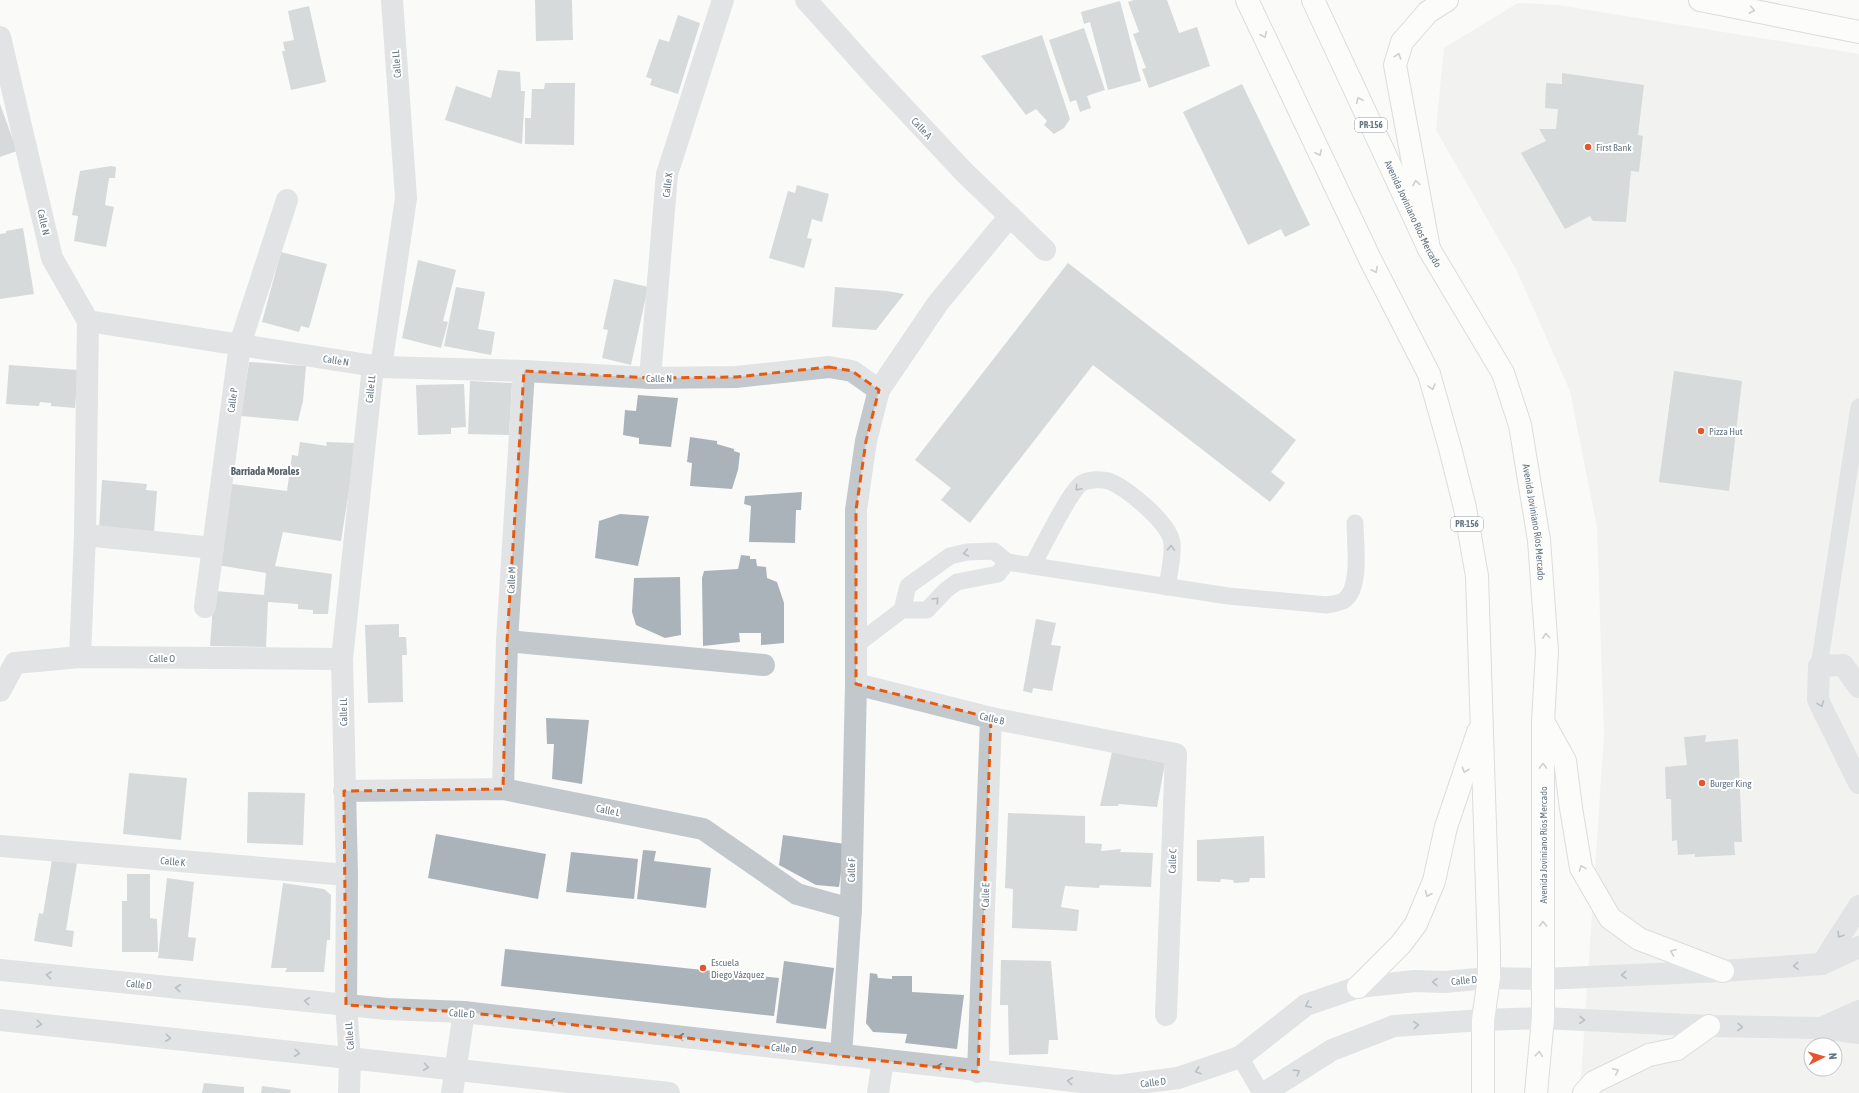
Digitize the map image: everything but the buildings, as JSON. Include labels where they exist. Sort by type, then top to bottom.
[{"type":"main road","name":"PR-156","points":[[1247,0],[1370,259],[1429,374],[1459,486],[1477,576],[1490,951],[1489,978],[1483,1020],[1483,1093]]},
{"type":"main road","name":"Avenida Joviniano Ríos Mercado","points":[[1313,0],[1429,249],[1503,373],[1520,425],[1539,540],[1547,651],[1543,722],[1543,1018],[1536,1093]]},
{"type":"main road","points":[[1429,249],[1395,65],[1402,42],[1428,12],[1447,0]]},
{"type":"main road","points":[[1700,0],[1859,32]]},
{"type":"main road","points":[[1358,987],[1401,944],[1416,924],[1434,881],[1446,827],[1482,720]]},
{"type":"main road","points":[[1543,722],[1565,761],[1581,868],[1610,918],[1639,939],[1723,971]]},
{"type":"main road","points":[[1584,1093],[1594,1082],[1649,1055],[1677,1049],[1709,1026]]},
{"type":"street","name":"Calle LL","points":[[349,1093],[350,1059],[346,1004],[347,875],[342,659],[377,367],[406,198],[392,0]]},
{"type":"street","name":"Calle X","points":[[650,378],[667,174],[723,0]]},
{"type":"street","name":"Calle A","points":[[806,0],[874,77],[964,172],[1045,250]]},
{"type":"street","name":"Calle N","points":[[0,36],[52,258],[88,321],[377,367],[524,371],[650,378],[736,377],[829,367],[852,371],[879,390]]},
{"type":"street","name":"Calle P","points":[[205,607],[240,344],[287,200]]},
{"type":"street","name":"Calle F","points":[[841,1055],[850,909],[856,684],[856,510],[866,441],[879,390],[938,303],[1010,216]]},
{"type":"street","points":[[80,657],[85,536],[88,321]]},
{"type":"street","name":"Calle M","points":[[503,789],[507,641],[524,371]]},
{"type":"street","points":[[85,536],[213,548]]},
{"type":"street","points":[[507,641],[764,665]]},
{"type":"street","name":"Calle O","points":[[0,691],[15,663],[80,657],[342,659]]},
{"type":"street","points":[[1856,771],[1818,700],[1819,666],[1843,665],[1859,687]]},
{"type":"street","name":"Calle B","points":[[856,684],[991,718],[1130,746]]},
{"type":"street","name":"Calle E","points":[[978,1072],[991,718]]},
{"type":"street","name":"Calle C","points":[[1130,746],[1176,754],[1166,1015]]},
{"type":"street","name":"Calle L","points":[[344,791],[503,789],[703,829],[797,894],[850,909]]},
{"type":"street","name":"Calle K","points":[[0,846],[347,875]]},
{"type":"street","points":[[1822,964],[1859,906]]},
{"type":"street","points":[[1822,964],[1859,947]]},
{"type":"street","name":"Calle D","points":[[0,970],[387,1009],[464,1012],[978,1072],[1117,1086],[1178,1078],[1240,1057],[1306,1005],[1358,987],[1415,981],[1444,982],[1489,978],[1543,979],[1723,971],[1822,964]]},
{"type":"street","points":[[1821,1028],[1859,1011]]},
{"type":"street","points":[[452,1093],[464,1012]]},
{"type":"street","points":[[1263,1093],[1332,1050],[1394,1026],[1483,1020],[1543,1018],[1709,1026],[1821,1028],[1859,1033]]},
{"type":"street","points":[[0,1020],[455,1071],[669,1093]]},
{"type":"street","points":[[878,1093],[883,1060]]},
{"type":"lane","points":[[1819,666],[1859,407]]},
{"type":"lane","points":[[1032,566],[1070,497],[1082,483],[1094,480],[1109,481],[1145,504],[1168,531],[1172,544],[1167,587]]},
{"type":"lane","points":[[902,610],[908,586],[950,556],[967,552],[994,551],[1007,562],[1228,596],[1327,605],[1342,601],[1351,593],[1356,574],[1355,523]]},
{"type":"lane","points":[[856,645],[902,610],[927,610],[946,590],[957,582],[998,574],[1007,562]]},
{"type":"lane","points":[[1240,1057],[1263,1093]]},
{"type":"highlighted area","points":[[829,367],[852,371],[879,390],[866,441],[856,510],[856,684],[991,718],[978,1072],[464,1012],[346,1005],[344,791],[503,789],[507,641],[524,371],[650,378],[736,377]]},
{"type":"shaded area","points":[[1518,3],[1558,5],[1859,54],[1859,1093],[1580,1093],[1604,735],[1597,527],[1570,391],[1516,269],[1436,130],[1444,48]]},
{"type":"place","name":"First Bank","points":[[1588,147]]},
{"type":"place","name":"Pizza Hut","points":[[1701,431]]},
{"type":"place","name":"Burger King","points":[[1702,783]]},
{"type":"place","name":"Escuela Diego Vázquez","points":[[703,968]]},
{"type":"district","name":"Barriada Morales","points":[[265,471]]}]
